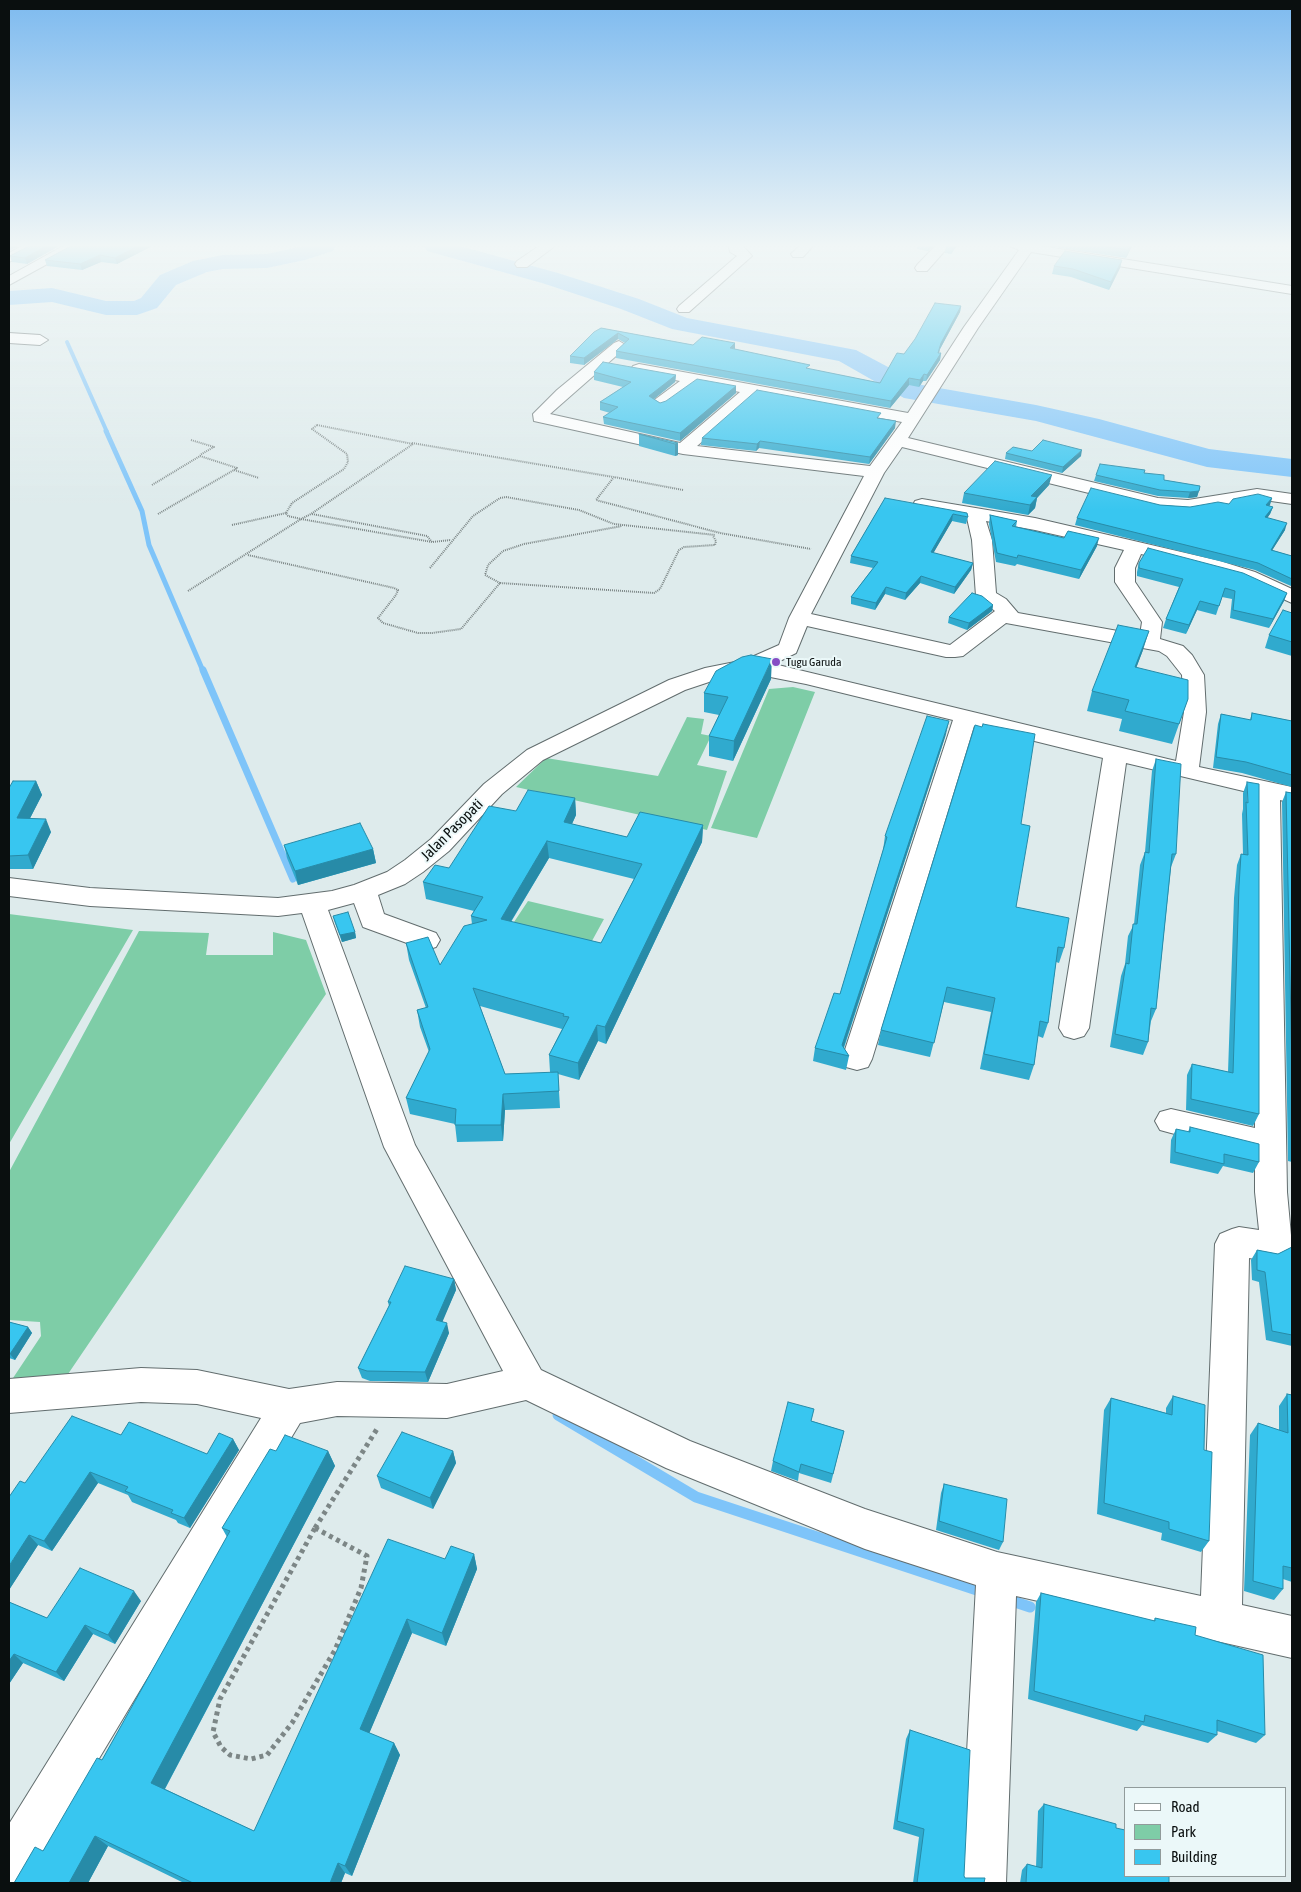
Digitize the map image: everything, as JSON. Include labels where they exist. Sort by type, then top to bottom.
[{"type":"street","points":[[875,472],[898,441],[966,334]]},
{"type":"street","points":[[9,338],[40,340]]},
{"type":"street","points":[[619,346],[563,393],[540,414],[540,418],[683,450],[875,472]]},
{"type":"street","points":[[601,362],[751,391],[913,418]]},
{"type":"street","points":[[659,404],[693,379]]},
{"type":"street","points":[[683,450],[751,391]]},
{"type":"street","points":[[898,441],[1158,504],[1188,506],[1258,494],[1292,499]]},
{"type":"street","points":[[875,472],[882,498]]},
{"type":"street","points":[[882,498],[1035,524],[1135,546],[1248,576],[1292,597]]},
{"type":"street","points":[[750,666],[771,658],[788,648],[799,618],[834,552],[882,498]]},
{"type":"street","points":[[975,514],[982,540],[983,578],[986,596],[999,604],[1011,617]]},
{"type":"street","points":[[1135,546],[1125,568],[1125,582],[1152,622],[1153,626],[1148,642]]},
{"type":"street","points":[[799,618],[946,651],[955,651],[999,617],[1011,617],[1148,642],[1175,651],[1184,660],[1193,675],[1195,712],[1187,771]]},
{"type":"street","points":[[788,648],[794,662],[806,677]]},
{"type":"street","points":[[750,666],[806,677],[1280,793],[1271,1145],[1271,1192],[1277,1243],[1272,1247],[1239,1242],[1232,1244],[1221,1620]]},
{"type":"street","name":"Jalan Pasopati","points":[[9,887],[90,897],[278,907],[312,903],[363,891],[396,878],[414,866],[440,845],[493,789],[535,755],[677,685],[713,673],[750,666]]},
{"type":"street","points":[[857,1059],[966,716]]},
{"type":"street","points":[[1074,1028],[1116,753]]},
{"type":"street","points":[[363,891],[373,920],[426,940]]},
{"type":"street","points":[[312,903],[400,1147],[524,1384],[678,1455],[865,1529],[996,1586],[1221,1620],[1292,1638]]},
{"type":"street","points":[[1171,1122],[1271,1145]]},
{"type":"street","points":[[9,1396],[141,1385],[187,1386],[289,1407],[337,1399],[447,1401],[524,1384]]},
{"type":"street","points":[[9,1866],[289,1407]]},
{"type":"street","points":[[983,1883],[996,1586]]},
{"type":"path","points":[[232,525],[286,513],[292,503],[344,469],[348,462],[347,454],[312,428],[314,426],[683,490]]},
{"type":"path","points":[[152,485],[214,447],[191,440]]},
{"type":"path","points":[[188,591],[311,514],[412,446],[412,443]]},
{"type":"path","points":[[158,514],[237,468],[200,456]]},
{"type":"path","points":[[234,470],[259,478]]},
{"type":"path","points":[[614,477],[596,500],[720,533],[834,552]]},
{"type":"path","points":[[430,568],[451,540],[474,516],[500,498],[506,497],[579,510],[614,524],[714,536],[720,533]]},
{"type":"path","points":[[286,513],[288,516],[301,520],[432,542],[451,540]]},
{"type":"path","points":[[311,514],[427,536],[432,542]]},
{"type":"path","points":[[625,525],[524,544],[503,551],[488,565],[486,575],[500,583],[654,593],[660,589],[679,550],[688,547],[710,547],[715,545],[714,536]]},
{"type":"path","points":[[247,554],[394,588],[398,590],[396,595],[378,618],[383,623],[418,632],[461,629],[500,583]]},
{"type":"path","points":[[315,1528],[367,1556],[361,1588],[335,1650],[292,1723],[267,1755],[252,1759],[230,1755],[221,1748],[213,1732],[220,1699],[315,1528],[396,1399]]},
{"type":"green space","points":[[793,687],[815,692],[757,838],[711,828],[769,689]]},
{"type":"green space","points":[[687,717],[704,719],[701,734],[711,736],[697,765],[727,771],[707,830],[516,787],[546,758],[658,776]]},
{"type":"green space","points":[[528,901],[604,919],[587,950],[508,931]]},
{"type":"green space","points":[[9,914],[133,930],[9,1144]]},
{"type":"green space","points":[[139,931],[209,933],[206,955],[273,955],[273,932],[306,940],[326,994],[66,1377],[11,1381],[41,1336],[40,1322],[9,1320],[9,1172]]},
{"type":"building","points":[[592,334],[616,334],[584,358],[570,356]]},
{"type":"building","points":[[620,334],[635,334],[693,345],[702,337],[735,343],[730,348],[810,365],[806,368],[880,383],[897,353],[904,354],[918,334],[946,334],[938,353],[941,353],[927,375],[924,374],[920,380],[909,378],[891,401],[616,351],[629,339]]},
{"type":"building","points":[[603,362],[676,375],[649,396],[660,403],[666,401],[697,379],[736,386],[680,433],[603,417],[618,407],[600,402],[631,382],[594,372]]},
{"type":"building","points":[[757,390],[881,413],[877,418],[896,421],[870,457],[760,441],[757,444],[702,438]]},
{"type":"building","points":[[639,434],[678,443],[675,444]]},
{"type":"building","points":[[1043,440],[1082,450],[1063,467],[1006,453],[1013,447],[1032,451]]},
{"type":"building","points":[[995,461],[1052,475],[1031,496],[1037,497],[1030,505],[964,493]]},
{"type":"building","points":[[1100,464],[1145,470],[1144,473],[1164,475],[1164,480],[1200,486],[1199,491],[1160,490],[1096,475]]},
{"type":"building","points":[[1091,488],[1160,505],[1190,507],[1218,502],[1229,504],[1233,499],[1258,494],[1272,498],[1266,505],[1273,507],[1265,517],[1287,523],[1271,550],[1292,556],[1292,579],[1258,563],[1077,518]]},
{"type":"building","points":[[885,498],[967,513],[968,517],[953,514],[931,552],[973,563],[955,587],[921,576],[906,593],[886,587],[876,603],[851,597],[878,562],[851,556]]},
{"type":"building","points":[[990,515],[1017,521],[1012,526],[1064,538],[1068,531],[1099,538],[1081,570],[1018,555],[1017,558],[997,553]]},
{"type":"building","points":[[1148,548],[1243,573],[1287,593],[1273,619],[1233,610],[1235,591],[1225,588],[1219,606],[1200,601],[1189,625],[1166,619],[1183,579],[1139,568],[1139,563]]},
{"type":"building","points":[[972,593],[982,596],[993,605],[969,623],[949,617]]},
{"type":"building","points":[[1283,610],[1292,613],[1292,642],[1269,635]]},
{"type":"building","points":[[1118,625],[1149,631],[1135,667],[1188,680],[1188,699],[1179,724],[1125,711],[1129,700],[1092,691]]},
{"type":"building","points":[[751,655],[772,659],[734,741],[709,736],[728,697],[704,693],[716,671],[742,657]]},
{"type":"building","points":[[1252,713],[1292,721],[1292,775],[1246,762],[1216,757],[1221,714],[1251,720]]},
{"type":"building","points":[[927,716],[949,721],[842,1045],[849,1056],[815,1048],[834,993],[840,994],[887,837],[885,836]]},
{"type":"building","points":[[983,724],[1035,734],[1021,824],[1030,826],[1016,907],[1069,918],[1064,948],[1058,947],[1048,1023],[1040,1021],[1034,1065],[984,1054],[995,998],[947,987],[934,1043],[881,1030],[975,725],[982,727]]},
{"type":"building","points":[[1156,759],[1181,764],[1176,854],[1172,854],[1156,1009],[1151,1008],[1148,1042],[1115,1034],[1126,963],[1129,964],[1133,924],[1137,924],[1145,852],[1149,853]]},
{"type":"building","points":[[13,781],[36,781],[17,818],[46,819],[28,855],[9,856],[9,788]]},
{"type":"building","points":[[1247,782],[1259,784],[1259,1114],[1191,1099],[1192,1064],[1233,1073],[1241,854],[1248,855]]},
{"type":"building","points":[[528,790],[575,798],[564,822],[627,837],[640,812],[703,825],[605,1027],[597,1025],[578,1063],[549,1055],[569,1017],[473,988],[505,1074],[558,1072],[559,1091],[503,1094],[501,1125],[455,1125],[456,1109],[406,1098],[430,1049],[417,1010],[428,1007],[406,943],[428,937],[440,965],[464,926],[487,920],[471,916],[483,897],[423,882],[435,865],[449,868],[489,806],[516,811]],"holes":[[[547,841],[642,864],[601,943],[501,919]]]},
{"type":"building","points":[[1286,792],[1292,793],[1292,1067]]},
{"type":"building","points":[[360,823],[373,849],[295,871],[284,845]]},
{"type":"building","points":[[348,912],[355,932],[340,935],[333,916]]},
{"type":"building","points":[[1190,1127],[1259,1144],[1259,1162],[1224,1154],[1224,1164],[1175,1152],[1176,1129],[1190,1132]]},
{"type":"building","points":[[1292,1247],[1292,1335],[1272,1331],[1265,1272],[1257,1270],[1257,1250],[1278,1254]]},
{"type":"building","points":[[405,1266],[454,1279],[436,1320],[447,1323],[425,1372],[367,1371],[358,1368],[391,1302],[388,1302]]},
{"type":"building","points":[[9,1322],[28,1327],[10,1354],[9,1353]]},
{"type":"building","points":[[1287,1394],[1292,1395],[1292,1568],[1283,1566],[1283,1589],[1253,1581],[1258,1423],[1288,1433]]},
{"type":"building","points":[[1173,1396],[1205,1405],[1204,1450],[1212,1452],[1209,1541],[1169,1529],[1169,1522],[1104,1503],[1111,1398],[1172,1415]]},
{"type":"building","points":[[788,1402],[814,1409],[811,1421],[844,1431],[833,1474],[801,1464],[799,1472],[773,1461]]},
{"type":"building","points":[[72,1416],[121,1435],[129,1422],[207,1454],[219,1433],[233,1439],[184,1518],[171,1513],[173,1510],[125,1491],[128,1487],[90,1472],[44,1541],[29,1535],[9,1566],[9,1497],[20,1481],[25,1483]]},
{"type":"building","points":[[402,1432],[453,1451],[430,1498],[377,1476]]},
{"type":"building","points":[[285,1435],[328,1451],[151,1783],[254,1831],[388,1539],[445,1559],[451,1546],[474,1554],[442,1633],[407,1619],[360,1729],[394,1743],[345,1866],[338,1863],[330,1883],[193,1883],[95,1836],[69,1883],[14,1883],[35,1847],[43,1851],[97,1758],[102,1760],[230,1531],[222,1528],[270,1449],[276,1451]]},
{"type":"building","points":[[944,1484],[1007,1499],[1003,1542],[939,1521]]},
{"type":"building","points":[[80,1568],[134,1591],[108,1635],[85,1625],[56,1672],[14,1654],[9,1661],[9,1602],[47,1618]]},
{"type":"building","points":[[1041,1593],[1155,1621],[1155,1618],[1196,1627],[1195,1635],[1263,1655],[1265,1735],[1217,1720],[1217,1735],[1145,1715],[1144,1722],[1034,1691]]},
{"type":"building","points":[[910,1730],[970,1750],[964,1876],[965,1878],[985,1878],[984,1883],[917,1883],[924,1829],[897,1821]]},
{"type":"building","points":[[1044,1804],[1116,1824],[1116,1828],[1124,1830],[1124,1877],[1169,1877],[1169,1883],[1026,1883],[1027,1864],[1042,1868]]},
{"type":"waterway","points":[[736,334],[847,355],[914,392],[1036,413],[1089,425],[1207,458],[1292,468]]},
{"type":"waterway","points":[[67,342],[107,432]]},
{"type":"waterway","points":[[106,431],[142,511],[149,545],[203,671]]},
{"type":"waterway","points":[[203,670],[293,879]]},
{"type":"waterway","points":[[558,1415],[696,1497],[986,1593]]},
{"type":"waterway","points":[[1006,1599],[1030,1607]]},
{"type":"place","name":"Tugu Garuda","points":[[776,662]]}]
